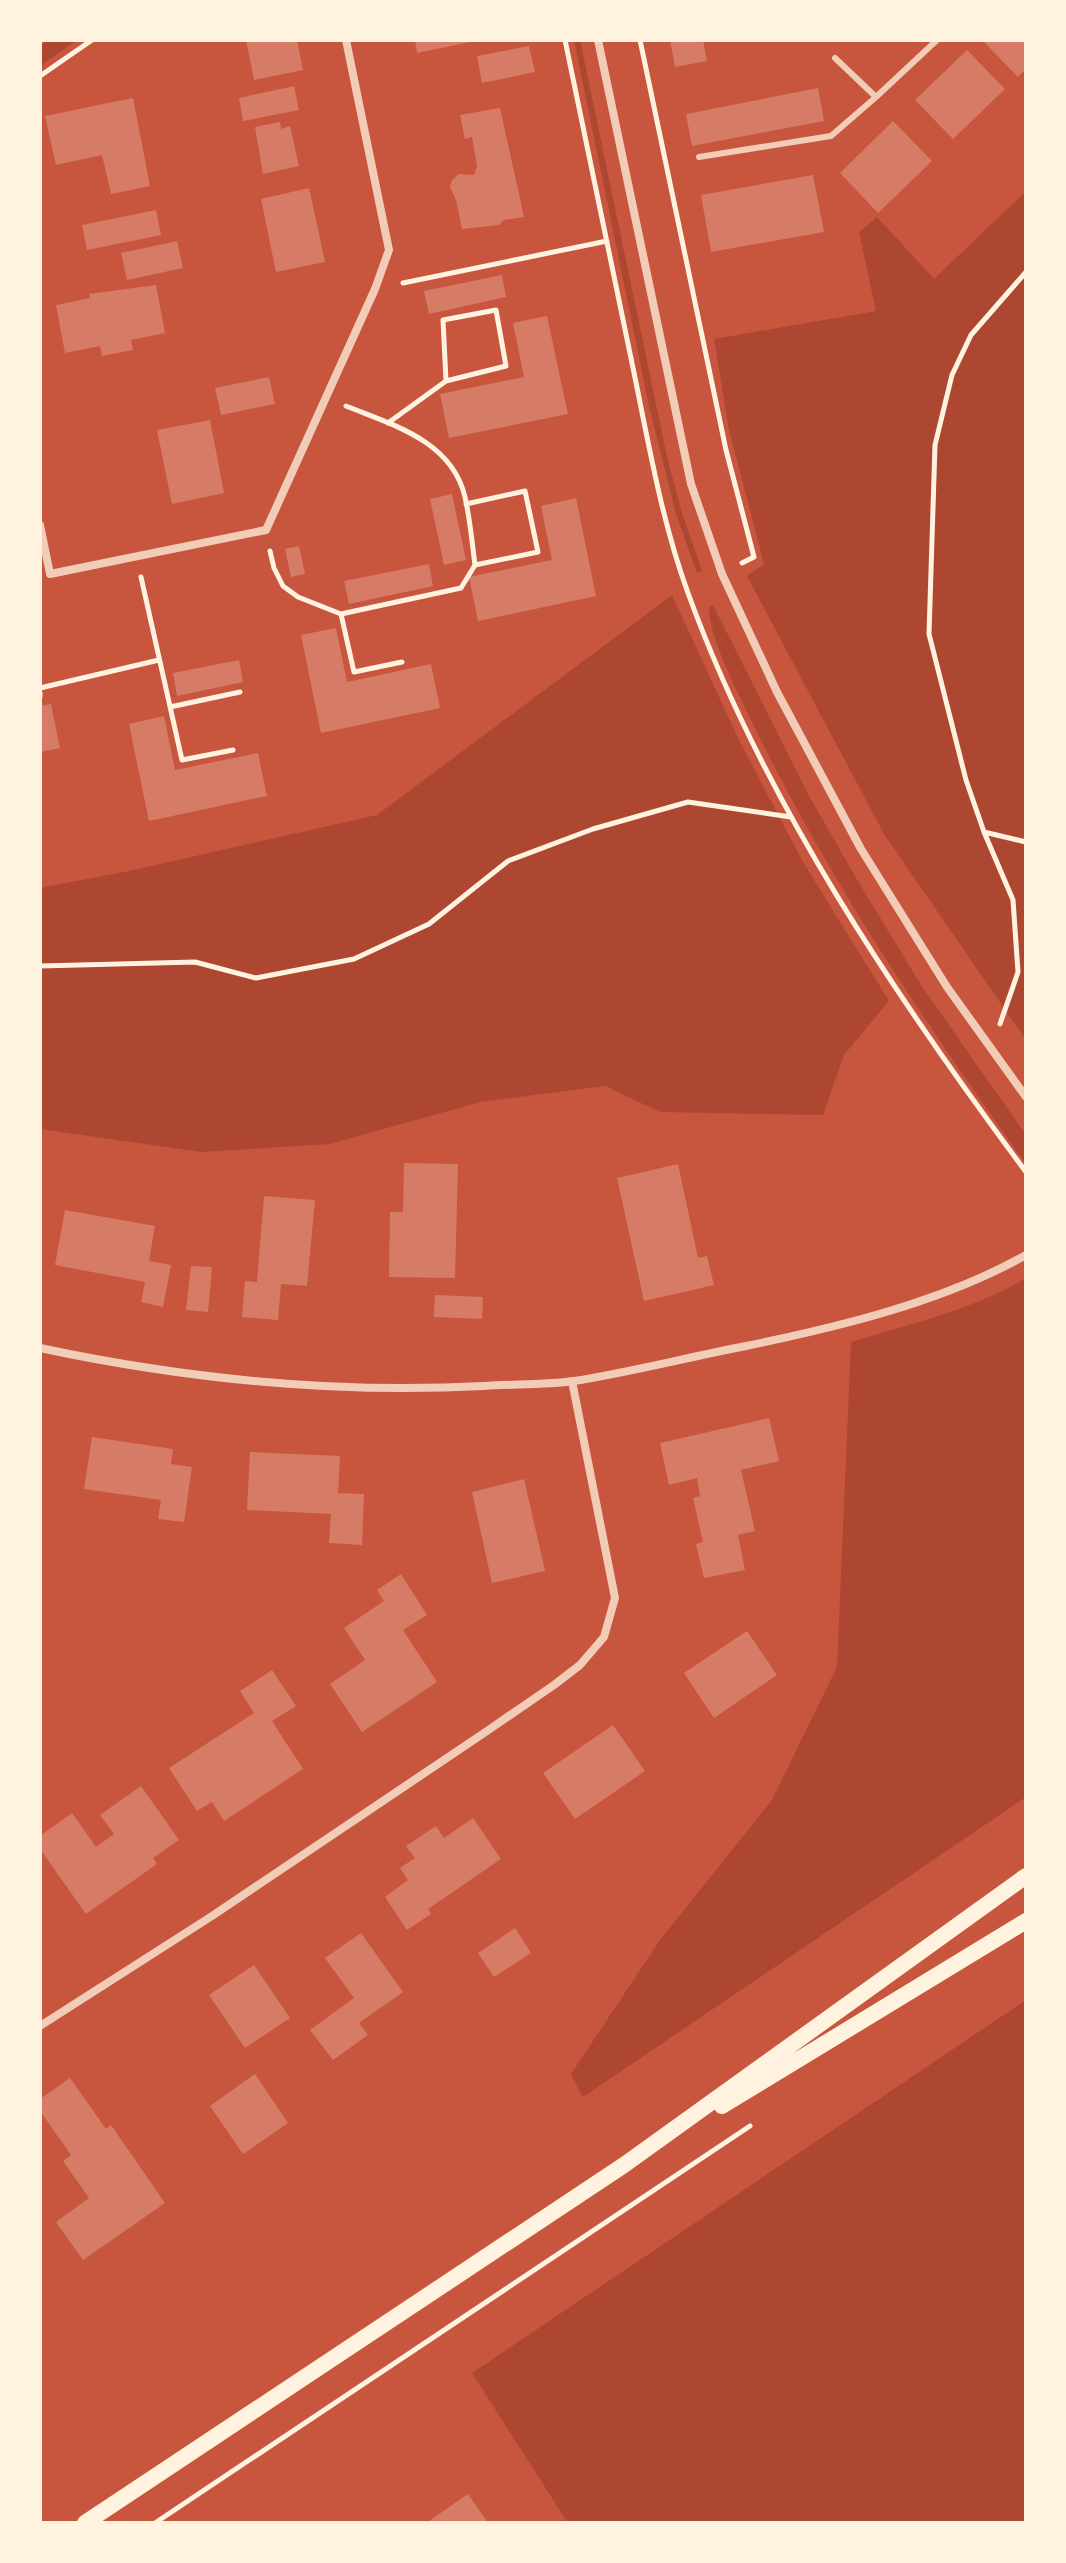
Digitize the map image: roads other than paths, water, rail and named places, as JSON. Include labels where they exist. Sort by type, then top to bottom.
[{"type":"main road","points":[[85,2523],[624,2165],[1026,1876]]},
{"type":"main road","points":[[624,2165],[1026,1921]]},
{"type":"street","points":[[40,525],[50,574],[266,530],[375,289],[389,250],[346,40]]},
{"type":"street","points":[[598,40],[691,484],[722,574],[777,692],[846,823],[902,917],[991,1051],[1026,1097]]},
{"type":"street","points":[[40,1348],[185,1374],[352,1389],[572,1381],[843,1323],[965,1284],[1026,1255]]},
{"type":"street","points":[[40,2026],[212,1916],[554,1685],[580,1665],[604,1637],[615,1598],[572,1381]]},
{"type":"lane","points":[[699,157],[831,136],[937,40]]},
{"type":"lane","points":[[835,58],[876,97]]}]
